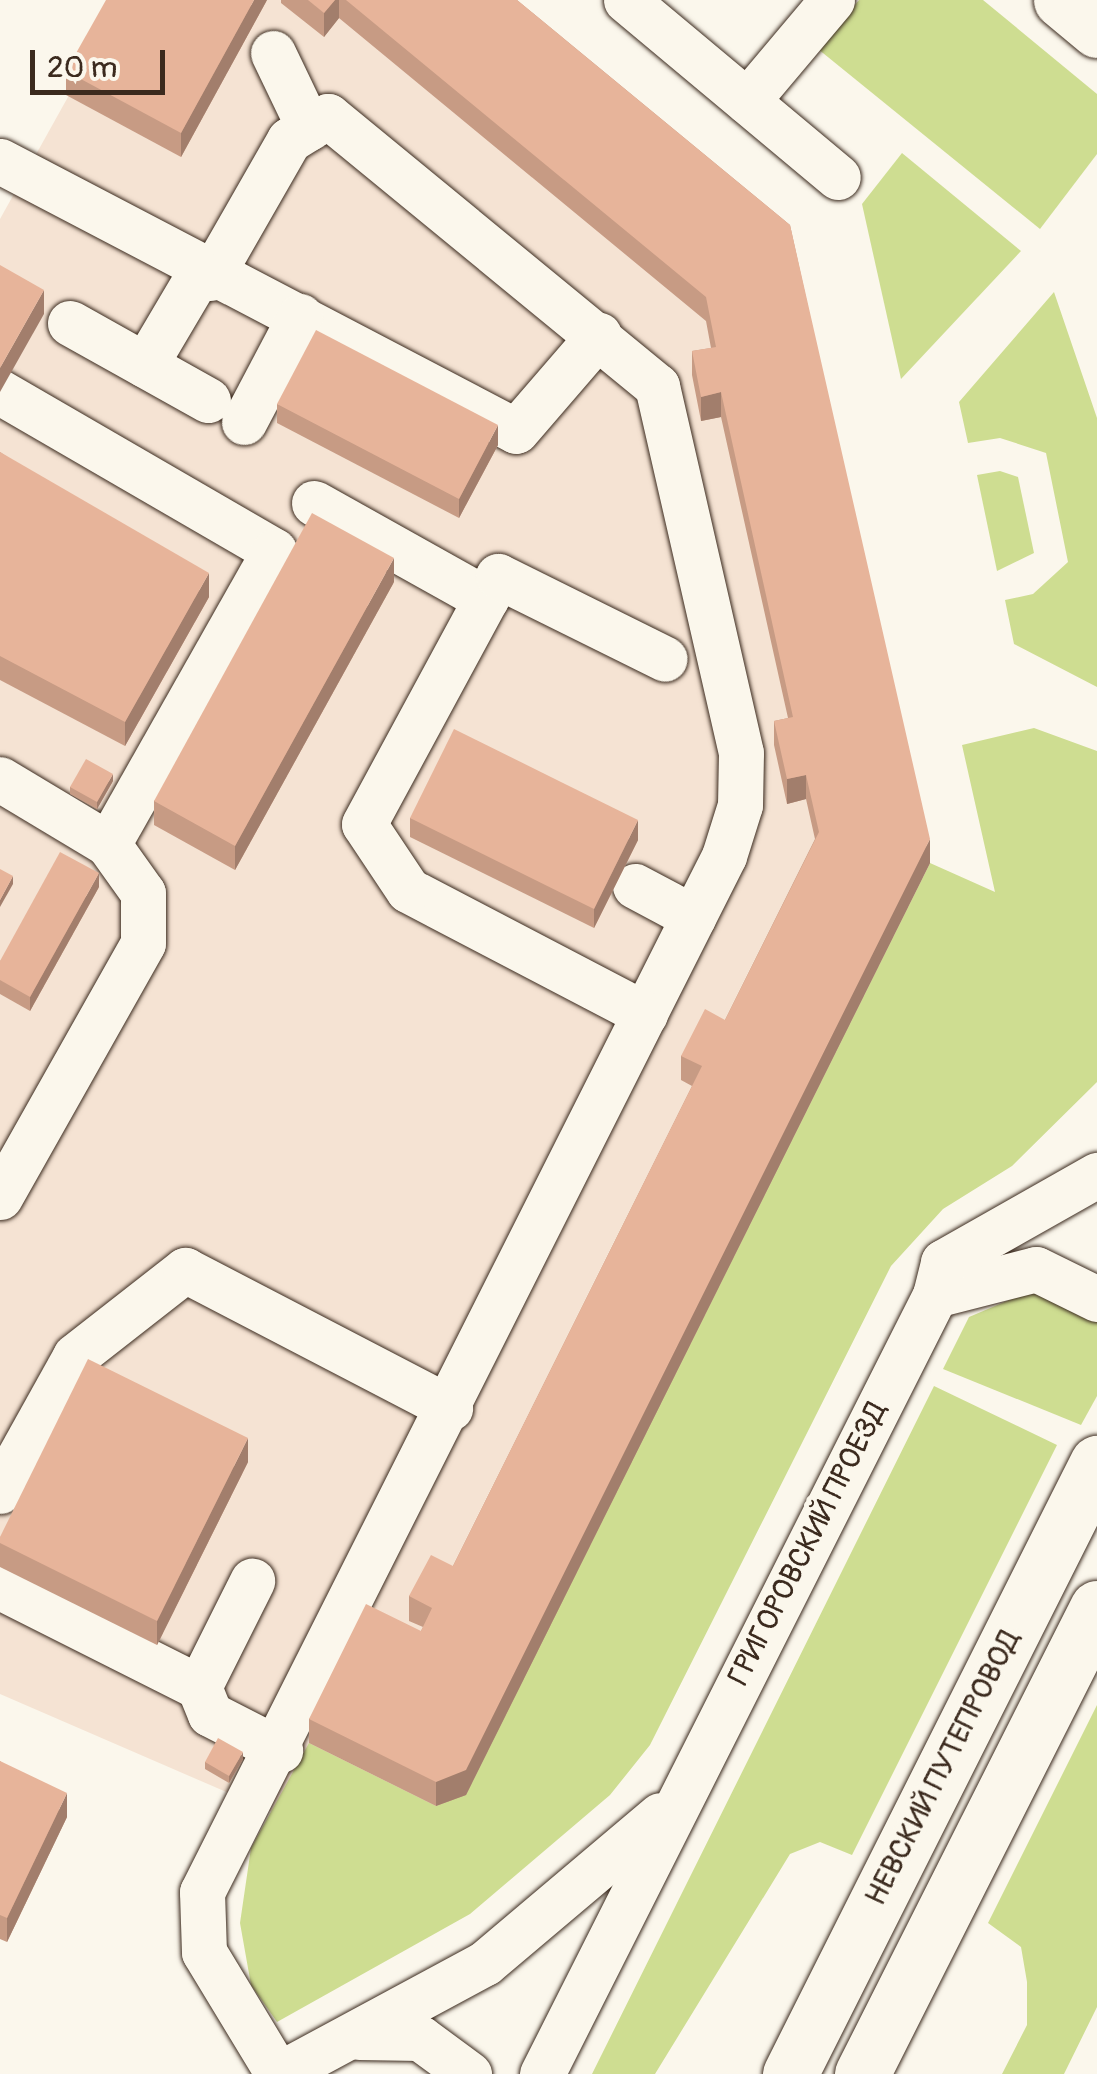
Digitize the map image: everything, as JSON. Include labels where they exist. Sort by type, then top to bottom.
[{"type":"main road","points":[[1061,0],[1097,30]]},
{"type":"main road","name":"НЕВСКИЙ ПУТЕПРОВОД","points":[[790,2074],[1097,1463]]},
{"type":"main road","points":[[862,2074],[1097,1608]]},
{"type":"street","points":[[626,0],[838,177]]},
{"type":"street","points":[[747,102],[832,0]]},
{"type":"street","points":[[273,53],[309,128]]},
{"type":"street","points":[[146,365],[289,140],[328,116],[598,335],[667,403],[741,752],[732,832],[693,917],[280,1750],[202,1892],[196,1925],[278,2074]]},
{"type":"street","points":[[0,162],[205,275],[300,316],[516,430],[598,335]]},
{"type":"street","points":[[70,323],[226,411],[300,316]]},
{"type":"street","points":[[0,392],[274,551],[108,844]]},
{"type":"street","points":[[314,504],[486,599]]},
{"type":"street","points":[[645,1014],[408,890],[364,824],[498,576],[666,660]]},
{"type":"street","points":[[0,779],[108,844],[143,894],[144,943],[0,1197]]},
{"type":"street","points":[[635,886],[693,917]]},
{"type":"street","name":"ГРИГОРОВСКИЙ ПРОЕЗД","points":[[542,2074],[935,1296],[943,1262],[973,1237],[1097,1175]]},
{"type":"street","points":[[935,1296],[1036,1269],[1097,1299]]},
{"type":"street","points":[[0,1491],[75,1356],[185,1270],[450,1408]]},
{"type":"street","points":[[199,1687],[252,1581]]},
{"type":"street","points":[[0,1587],[199,1687],[210,1714],[280,1750]]},
{"type":"street","name":"ГРИГОРОВСКИЙ ПРОЕЗД","points":[[278,2074],[354,2038],[548,1918],[683,1793]]},
{"type":"street","points":[[354,2038],[420,2038],[469,2074]]},
{"type":"shaded area","points":[[122,0],[479,0],[796,259],[930,862],[466,1797],[436,1807],[284,1817],[0,1694],[0,219]]},
{"type":"green space","points":[[859,0],[983,0],[1097,94],[1097,154],[1040,229],[818,49]]},
{"type":"green space","points":[[902,153],[1021,251],[901,379],[862,204]]},
{"type":"green space","points":[[1054,292],[1097,418],[1097,687],[1014,644],[1005,600],[1033,594],[1068,562],[1046,453],[1000,438],[968,443],[959,402]]},
{"type":"green space","points":[[1000,471],[1018,477],[1034,553],[997,571],[977,475]]},
{"type":"green space","points":[[1034,728],[1097,751],[1097,1082],[1012,1166],[943,1209],[891,1266],[650,1745],[610,1795],[470,1914],[277,2022],[251,1985],[240,1923],[251,1848],[309,1743],[436,1806],[466,1794],[930,863],[995,892],[962,745]]},
{"type":"green space","points":[[1033,1290],[1097,1316],[1097,1396],[1081,1425],[943,1369],[969,1317]]},
{"type":"green space","points":[[934,1386],[1057,1445],[852,1855],[820,1842],[790,1854],[655,2074],[592,2074]]},
{"type":"green space","points":[[1097,1705],[1097,2007],[1064,2074],[1002,2074],[1027,2025],[1027,1982],[1021,1947],[988,1923]]},
{"type":"building","points":[[106,0],[254,0],[181,133],[66,71]]},
{"type":"building","points":[[308,0],[335,0],[324,13]]},
{"type":"building","points":[[346,0],[517,0],[790,225],[930,839],[466,1770],[436,1782],[309,1719],[366,1604],[421,1631],[432,1608],[409,1596],[431,1555],[453,1566],[702,1066],[681,1056],[705,1009],[725,1020],[819,832],[806,775],[787,779],[774,721],[793,717],[721,392],[701,397],[692,351],[716,347],[706,297]]},
{"type":"building","points":[[0,265],[44,290],[0,368]]},
{"type":"building","points":[[316,330],[498,425],[459,499],[277,404]]},
{"type":"building","points":[[0,452],[209,573],[125,722],[0,656]]},
{"type":"building","points":[[312,513],[394,558],[235,846],[154,801]]},
{"type":"building","points":[[454,729],[638,820],[594,909],[410,818]]},
{"type":"building","points":[[86,759],[113,774],[97,802],[70,787]]},
{"type":"building","points":[[60,852],[99,873],[30,997],[0,980],[0,961]]},
{"type":"building","points":[[0,869],[13,876],[0,900]]},
{"type":"building","points":[[88,1359],[248,1438],[157,1621],[0,1543]]},
{"type":"building","points":[[218,1738],[243,1752],[229,1776],[205,1762]]},
{"type":"building","points":[[0,1761],[67,1793],[7,1918],[0,1915]]}]
